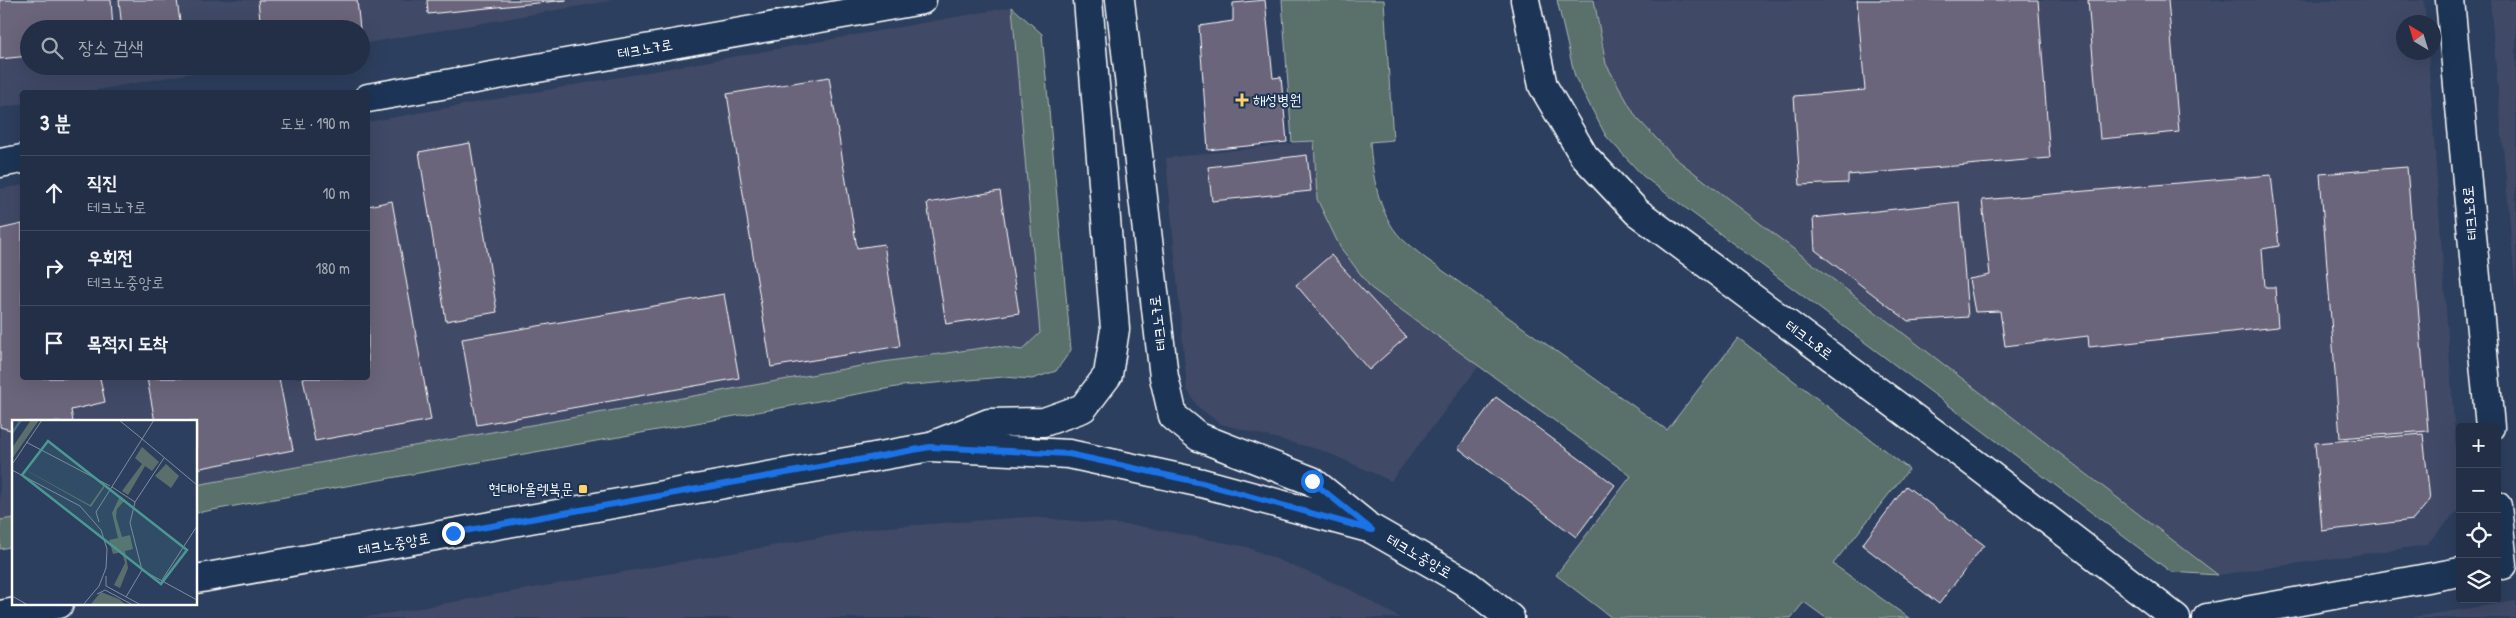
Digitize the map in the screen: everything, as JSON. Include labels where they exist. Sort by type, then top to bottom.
[{"type":"main road","name":"테크노7로","points":[[370,98],[922,0]]},
{"type":"main road","points":[[930,447],[989,423],[1044,422],[1083,408],[1108,375],[1115,329],[1088,0]]},
{"type":"main road","name":"테크노7로","points":[[1120,0],[1163,367],[1172,416],[1200,437],[1312,481],[1372,530]]},
{"type":"main road","name":"테크노8로","points":[[1525,0],[1543,86],[1584,156],[1637,212],[1978,466],[2176,618]]},
{"type":"main road","name":"테크노8로","points":[[2450,0],[2490,423]]},
{"type":"main road","points":[[0,163],[20,159]]},
{"type":"main road","name":"테크노중앙로","points":[[198,580],[930,447],[1069,454],[1202,483],[1372,530],[1463,581],[1510,618]]},
{"type":"main road","points":[[2498,513],[2505,564]]},
{"type":"main road","points":[[2207,618],[2456,573]]},
{"type":"main road","points":[[0,615],[48,606]]},
{"type":"shaded area","points":[[0,0],[615,0],[370,42],[370,20],[20,20],[20,75],[181,75],[95,90],[20,90],[20,104],[0,108]]},
{"type":"shaded area","points":[[1594,0],[2424,0],[2425,15],[2396,15],[2396,60],[2428,60],[2456,451],[2456,512],[2426,545],[2218,575],[1675,158],[1636,117],[1606,64]]},
{"type":"shaded area","points":[[2490,0],[2516,0],[2516,292]]},
{"type":"shaded area","points":[[1012,7],[1040,333],[1022,350],[996,346],[883,362],[198,485],[198,420],[12,420],[12,518],[0,520],[0,189],[20,185],[20,380],[370,380],[370,122]]},
{"type":"shaded area","points":[[1314,141],[1317,199],[1340,247],[1371,288],[1479,366],[1391,481],[1324,451],[1221,424],[1198,407],[1187,389],[1166,158]]},
{"type":"shaded area","points":[[1027,517],[1139,526],[1247,547],[1351,590],[1400,618],[362,618],[874,528]]},
{"type":"shaded area","points":[[2516,601],[2516,618],[2407,618]]},
{"type":"green space","points":[[1282,0],[1384,0],[1393,140],[1370,142],[1372,167],[1382,205],[1393,228],[1401,238],[1425,258],[1667,430],[1738,338],[1909,469],[1833,564],[1909,618],[1826,618],[1804,602],[1791,618],[1612,618],[1556,575],[1631,476],[1371,288],[1340,247],[1317,199],[1314,141],[1292,142]]},
{"type":"green space","points":[[1557,0],[1594,0],[1606,64],[1636,117],[1675,158],[2218,575],[2171,572],[1643,176],[1606,136],[1575,77]]},
{"type":"green space","points":[[1012,7],[1042,34],[1071,350],[1056,371],[1032,379],[1003,377],[902,386],[198,513],[198,485],[883,362],[996,346],[1022,350],[1040,333]]},
{"type":"green space","points":[[12,518],[12,546],[0,549],[0,520]]},
{"type":"building","points":[[0,0],[111,0],[112,20],[20,20],[20,57],[0,59]]},
{"type":"building","points":[[119,0],[177,0],[180,20],[121,20]]},
{"type":"building","points":[[258,0],[357,0],[359,20],[260,20]]},
{"type":"building","points":[[427,0],[567,0],[428,14]]},
{"type":"building","points":[[1265,0],[1273,78],[1281,77],[1287,142],[1208,150],[1199,26],[1233,21],[1233,3]]},
{"type":"building","points":[[1857,0],[2038,0],[2050,158],[1848,175],[1848,183],[1800,185],[1794,96],[1865,90]]},
{"type":"building","points":[[2088,0],[2168,0],[2179,132],[2100,139]]},
{"type":"building","points":[[829,77],[857,248],[884,244],[900,346],[771,367],[727,94]]},
{"type":"building","points":[[470,143],[497,312],[446,321],[419,152]]},
{"type":"building","points":[[1307,155],[1311,191],[1212,201],[1208,167]]},
{"type":"building","points":[[2407,167],[2428,431],[2340,438],[2320,174]]},
{"type":"building","points":[[2271,175],[2279,246],[2262,249],[2265,287],[2275,287],[2278,327],[2089,347],[2088,336],[2005,346],[2000,311],[1975,312],[1969,279],[1990,275],[1982,200]]},
{"type":"building","points":[[1000,191],[1019,313],[946,324],[927,203]]},
{"type":"building","points":[[392,201],[431,420],[315,441],[303,380],[370,380],[370,206]]},
{"type":"building","points":[[1959,202],[1968,317],[1908,321],[1815,250],[1813,218]]},
{"type":"building","points":[[20,224],[20,380],[100,380],[105,402],[71,410],[73,420],[12,420],[12,430],[0,427],[0,229]]},
{"type":"building","points":[[1331,255],[1406,337],[1369,370],[1296,285]]},
{"type":"building","points":[[724,294],[739,378],[477,425],[462,339]]},
{"type":"building","points":[[147,380],[279,380],[293,450],[198,469],[198,420],[155,420]]},
{"type":"building","points":[[1496,397],[1615,485],[1576,537],[1458,448]]},
{"type":"building","points":[[2423,434],[2430,500],[2413,520],[2322,531],[2315,443]]},
{"type":"building","points":[[1906,486],[1984,545],[1939,604],[1862,545]]},
{"type":"place","name":"해성병원","points":[[1242,100]]},
{"type":"place","name":"현대아울렛북문","points":[[583,489]]},
{"type":"route","points":[[453,533],[930,447],[1069,454],[1202,483],[1372,530],[1312,481]]}]
